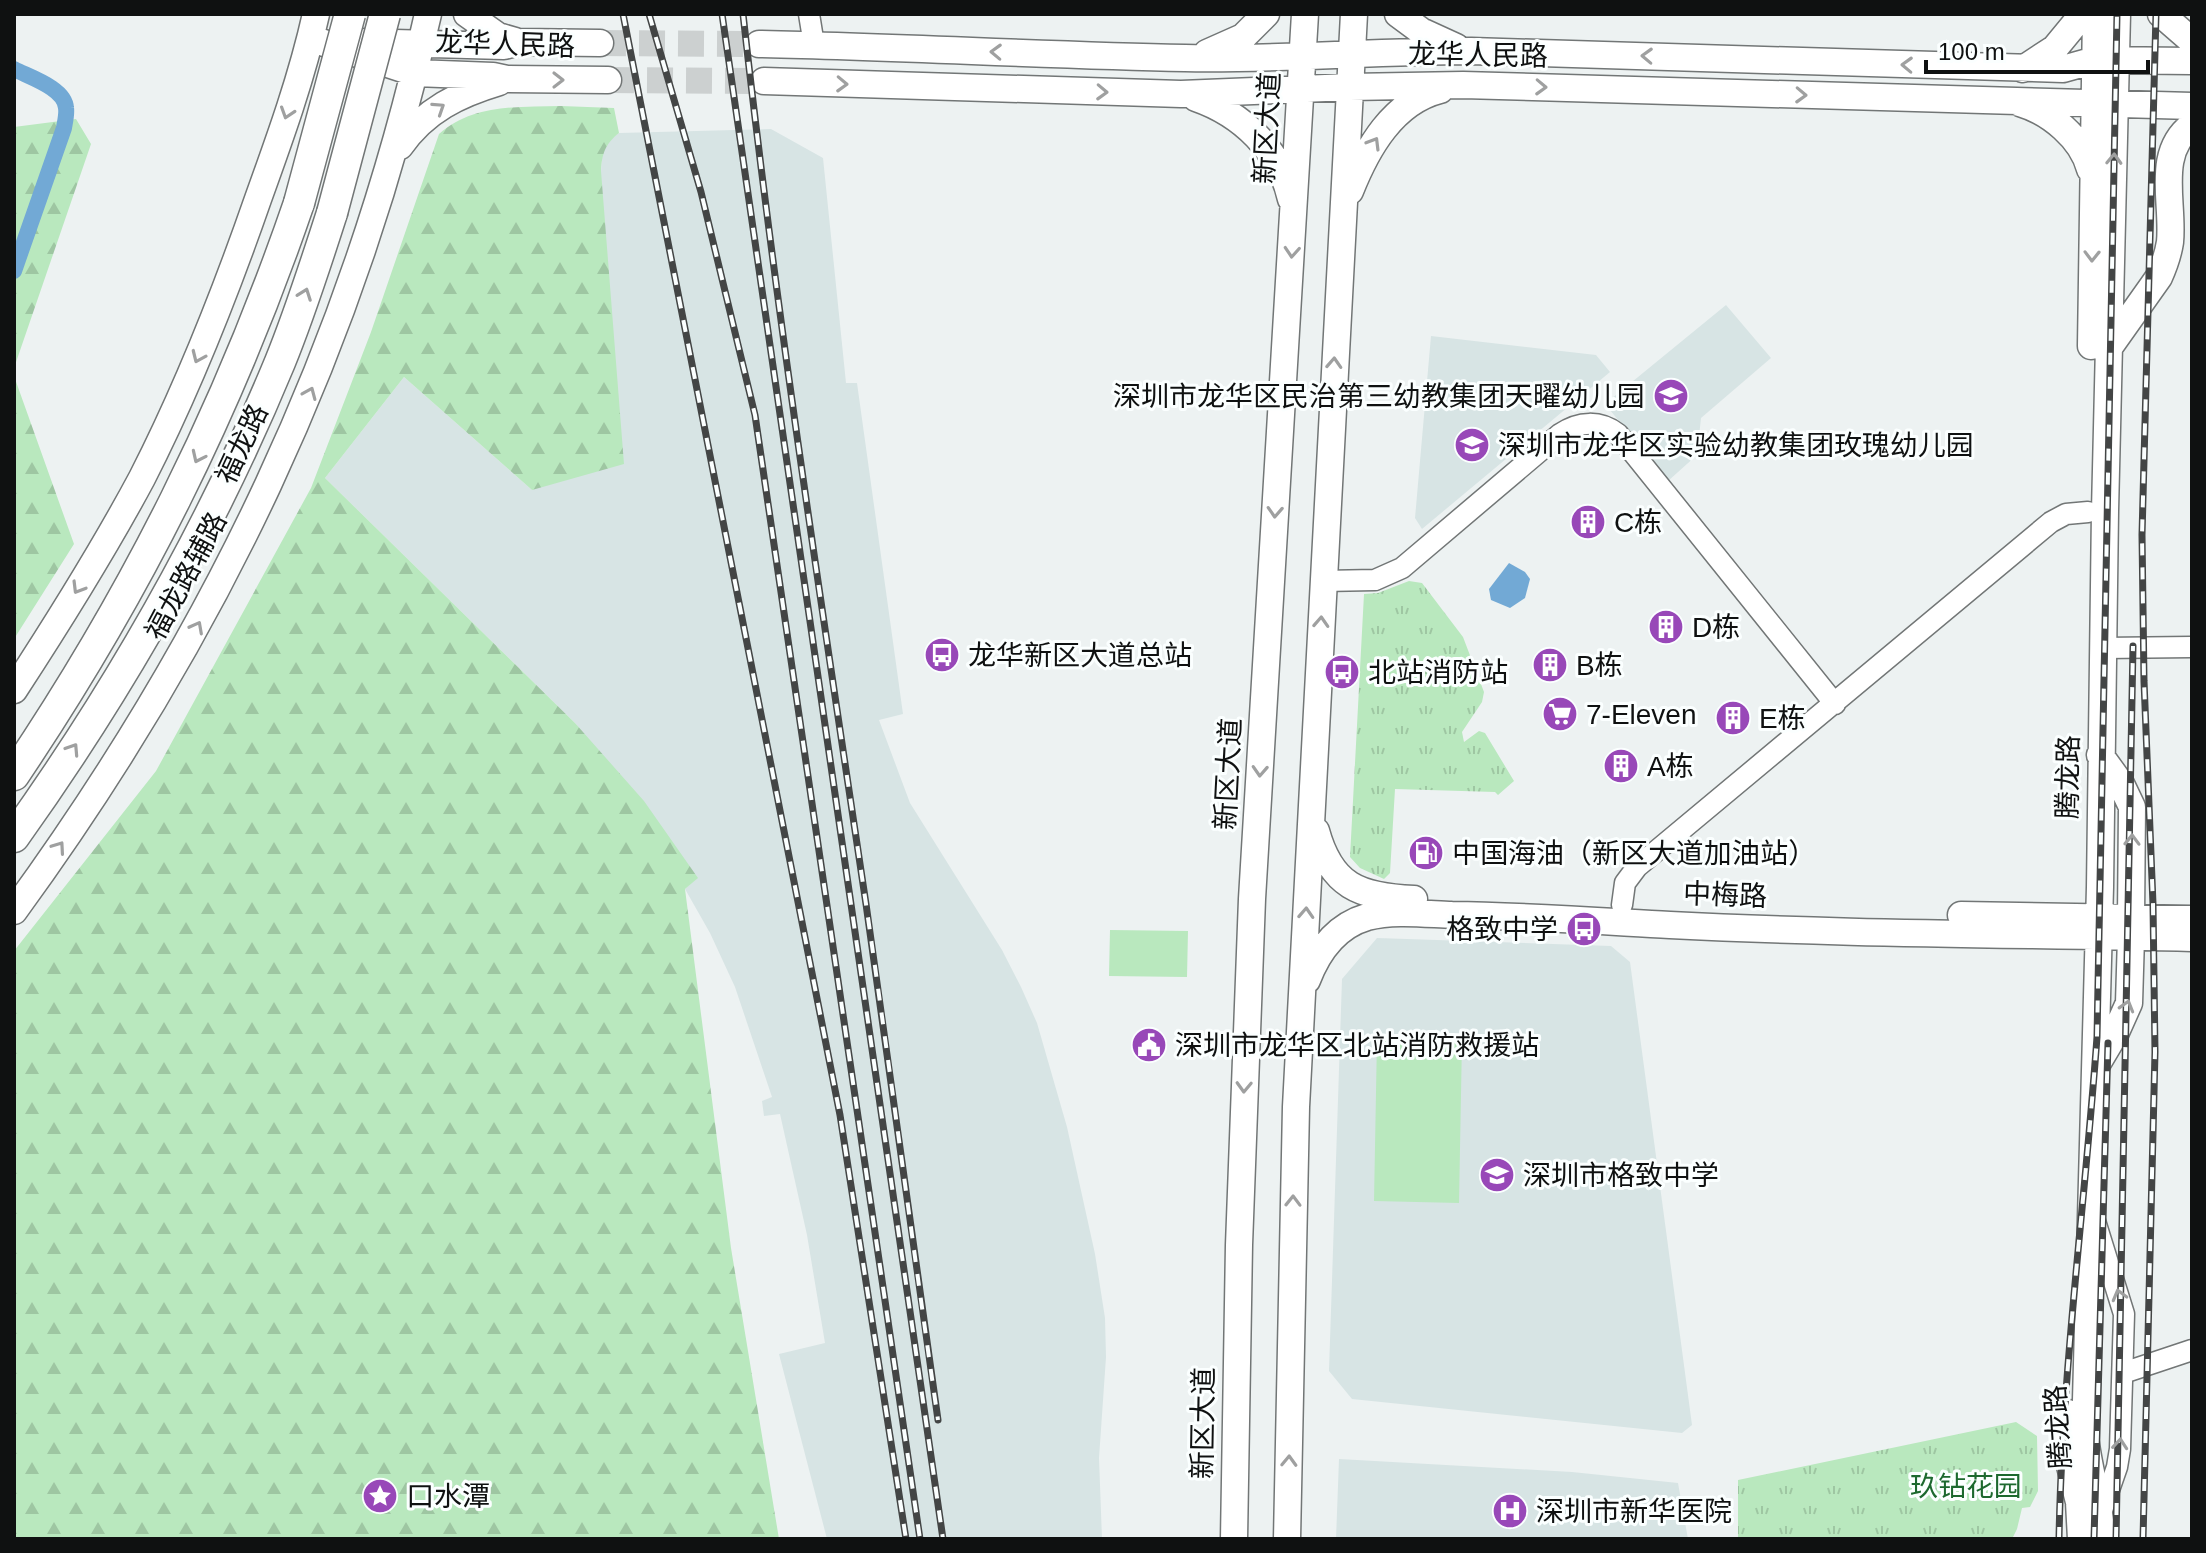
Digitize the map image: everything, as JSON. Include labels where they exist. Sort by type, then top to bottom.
[{"type":"highway","name":"福龙路","points":[[14,775],[112,619],[190,475],[248,343],[299,203],[350,14]]},
{"type":"highway","name":"福龙路","points":[[14,837],[116,681],[222,488],[281,359],[332,213],[385,14]]},
{"type":"main road","name":"福龙路辅路","points":[[14,911],[138,730],[247,532],[316,379],[348,297],[415,73],[428,14]]},
{"type":"main road","points":[[467,14],[498,36],[519,42]]},
{"type":"main road","points":[[1186,58],[1229,45],[1243,37],[1266,14]]},
{"type":"main road","name":"新区大道","points":[[1234,1539],[1239,1261],[1252,899],[1305,14]]},
{"type":"main road","points":[[1287,1539],[1293,1191],[1301,999],[1354,14]]},
{"type":"main road","points":[[1398,14],[1437,39],[1471,51]]},
{"type":"main road","points":[[2023,69],[2055,48],[2083,14]]},
{"type":"main road","name":"腾龙路","points":[[2096,14],[2106,60]]},
{"type":"main road","name":"腾龙路","points":[[2081,1539],[2079,1502],[2070,1473],[2068,1444],[2095,761],[2103,648],[2108,349],[2106,60],[2117,14]]},
{"type":"main road","points":[[2161,14],[2192,41]]},
{"type":"main road","name":"龙华人民路","points":[[313,26],[421,45],[600,43]]},
{"type":"main road","name":"龙华人民路","points":[[313,26],[415,73],[507,79],[608,80]]},
{"type":"main road","points":[[14,690],[102,550],[175,409],[240,250],[313,26]]},
{"type":"main road","name":"龙华人民路","points":[[759,44],[1186,58],[1471,51],[2023,69],[2063,69],[2106,60],[2192,61]]},
{"type":"main road","points":[[389,162],[417,124],[436,109],[457,97],[507,79]]},
{"type":"main road","name":"龙华人民路","points":[[764,81],[1181,94],[1463,85],[2192,106]]},
{"type":"main road","points":[[1343,214],[1370,148],[1393,117],[1433,92],[1463,85]]},
{"type":"main road","points":[[1181,94],[1224,110],[1249,127],[1280,169],[1294,213]]},
{"type":"main road","points":[[2016,102],[2046,116],[2077,142],[2087,156],[2093,178]]},
{"type":"main road","name":"腾龙路","points":[[2095,761],[2088,512],[2093,178],[2105,104]]},
{"type":"main road","points":[[2108,349],[2164,266],[2170,241],[2170,155],[2178,139],[2192,125]]},
{"type":"main road","points":[[2095,761],[2121,784],[2132,807],[2129,1003],[2095,1067]]},
{"type":"main road","name":"中梅路","points":[[1311,812],[1328,865],[1342,880],[1372,894],[1396,898],[1874,914],[2090,927]]},
{"type":"main road","name":"中梅路","points":[[1301,999],[1307,978],[1326,943],[1355,921],[1379,915],[1509,916],[1676,925],[2131,928],[2192,938]]},
{"type":"main road","name":"中梅路","points":[[2131,928],[2192,919]]},
{"type":"main road","name":"腾龙路","points":[[2090,927],[2095,1067],[2085,1437],[2101,1526]]},
{"type":"street","points":[[809,14],[814,45]]},
{"type":"street","points":[[1323,581],[1375,580],[1402,568],[1560,434],[1577,426],[1601,424],[1618,434],[1835,704]]},
{"type":"street","points":[[1622,905],[1625,883],[1637,867],[2051,522],[2066,514],[2088,512]]},
{"type":"street","points":[[2103,648],[2185,645]]},
{"type":"street","points":[[2091,1208],[2124,1314],[2120,1449],[2101,1526]]},
{"type":"street","points":[[2123,1373],[2192,1350]]},
{"type":"shaded area","points":[[771,129],[823,158],[846,383],[857,383],[903,714],[879,720],[910,803],[1002,950],[1021,987],[1037,1023],[1067,1127],[1095,1254],[1105,1318],[1106,1357],[1099,1458],[1102,1539],[827,1539],[779,1354],[825,1343],[807,1235],[780,1114],[764,1116],[762,1101],[772,1097],[735,987],[685,889],[697,878],[575,723],[325,478],[404,377],[532,490],[601,171],[602,153],[609,140],[619,133]]},
{"type":"shaded area","name":"深圳市龙华区民治第三幼教集团天曜幼儿园","points":[[1726,305],[1771,358],[1701,418],[1697,455],[1668,481],[1605,404]]},
{"type":"shaded area","name":"深圳市龙华区实验幼教集团玫瑰幼儿园","points":[[1431,336],[1596,355],[1610,372],[1422,529],[1415,518]]},
{"type":"shaded area","name":"深圳市格致中学","points":[[1377,938],[1611,946],[1630,962],[1692,1425],[1682,1433],[1352,1399],[1329,1371],[1342,979]]},
{"type":"shaded area","name":"深圳市新华医院","points":[[1339,1459],[1572,1472],[1678,1483],[1688,1539],[1336,1539]]},
{"type":"green space","points":[[513,107],[614,108],[619,133],[605,150],[601,171],[624,464],[532,490],[404,377],[325,478],[575,723],[644,801],[698,878],[685,889],[731,1248],[779,1539],[14,1539],[14,951],[156,771],[311,488],[371,332],[439,134],[452,124],[481,112]]},
{"type":"green space","points":[[76,119],[91,144],[14,368],[14,127]]},
{"type":"green space","points":[[14,376],[74,544],[14,639]]},
{"type":"green space","points":[[1409,581],[1422,583],[1463,637],[1484,692],[1482,702],[1462,732],[1464,742],[1479,731],[1485,733],[1514,781],[1498,795],[1495,792],[1395,789],[1390,873],[1384,879],[1360,868],[1350,857],[1364,594],[1378,593]]},
{"type":"green space","points":[[1110,930],[1188,931],[1187,977],[1109,976]]},
{"type":"green space","points":[[1377,1038],[1462,1040],[1459,1203],[1374,1201]]},
{"type":"green space","name":"玖钻花园","points":[[2016,1422],[2037,1436],[2038,1491],[2030,1507],[2022,1508],[2012,1539],[1738,1539],[1738,1480]]},
{"type":"water","points":[[1509,563],[1525,572],[1530,579],[1525,598],[1510,608],[1491,600],[1489,589]]},
{"type":"waterway","points":[[14,69],[53,89],[66,108],[64,128],[14,271]]},
{"type":"tunnel","points":[[600,43],[759,44]]},
{"type":"tunnel","points":[[608,80],[764,81]]},
{"type":"railway","points":[[623,14],[840,1115],[906,1539]]},
{"type":"railway","points":[[649,14],[701,192],[755,415],[920,1539]]},
{"type":"railway","points":[[722,14],[943,1539]]},
{"type":"railway","points":[[743,14],[785,349],[938,1420]]},
{"type":"railway","points":[[2059,1539],[2069,1350],[2097,1037],[2117,14]]},
{"type":"railway","points":[[2143,1539],[2155,1052],[2142,535],[2156,14]]},
{"type":"railway","points":[[2116,1539],[2133,646]]},
{"type":"railway","points":[[2094,1539],[2108,1043]]},
{"type":"place","name":"深圳市龙华区民治第三幼教集团天曜幼儿园","points":[[1671,396]]},
{"type":"place","name":"深圳市龙华区实验幼教集团玫瑰幼儿园","points":[[1472,445]]},
{"type":"place","name":"C栋","points":[[1588,522]]},
{"type":"place","name":"D栋","points":[[1666,627]]},
{"type":"place","name":"龙华新区大道总站","points":[[942,655]]},
{"type":"place","name":"B栋","points":[[1550,665]]},
{"type":"place","name":"北站消防站","points":[[1342,672]]},
{"type":"place","name":"7-Eleven","points":[[1560,714]]},
{"type":"place","name":"E栋","points":[[1733,718]]},
{"type":"place","name":"A栋","points":[[1621,766]]},
{"type":"place","name":"中国海油（新区大道加油站）","points":[[1426,853]]},
{"type":"place","name":"格致中学","points":[[1584,929]]},
{"type":"place","name":"深圳市龙华区北站消防救援站","points":[[1149,1045]]},
{"type":"place","name":"深圳市格致中学","points":[[1497,1175]]},
{"type":"place","name":"口水潭","points":[[380,1496]]},
{"type":"place","name":"深圳市新华医院","points":[[1510,1511]]}]
